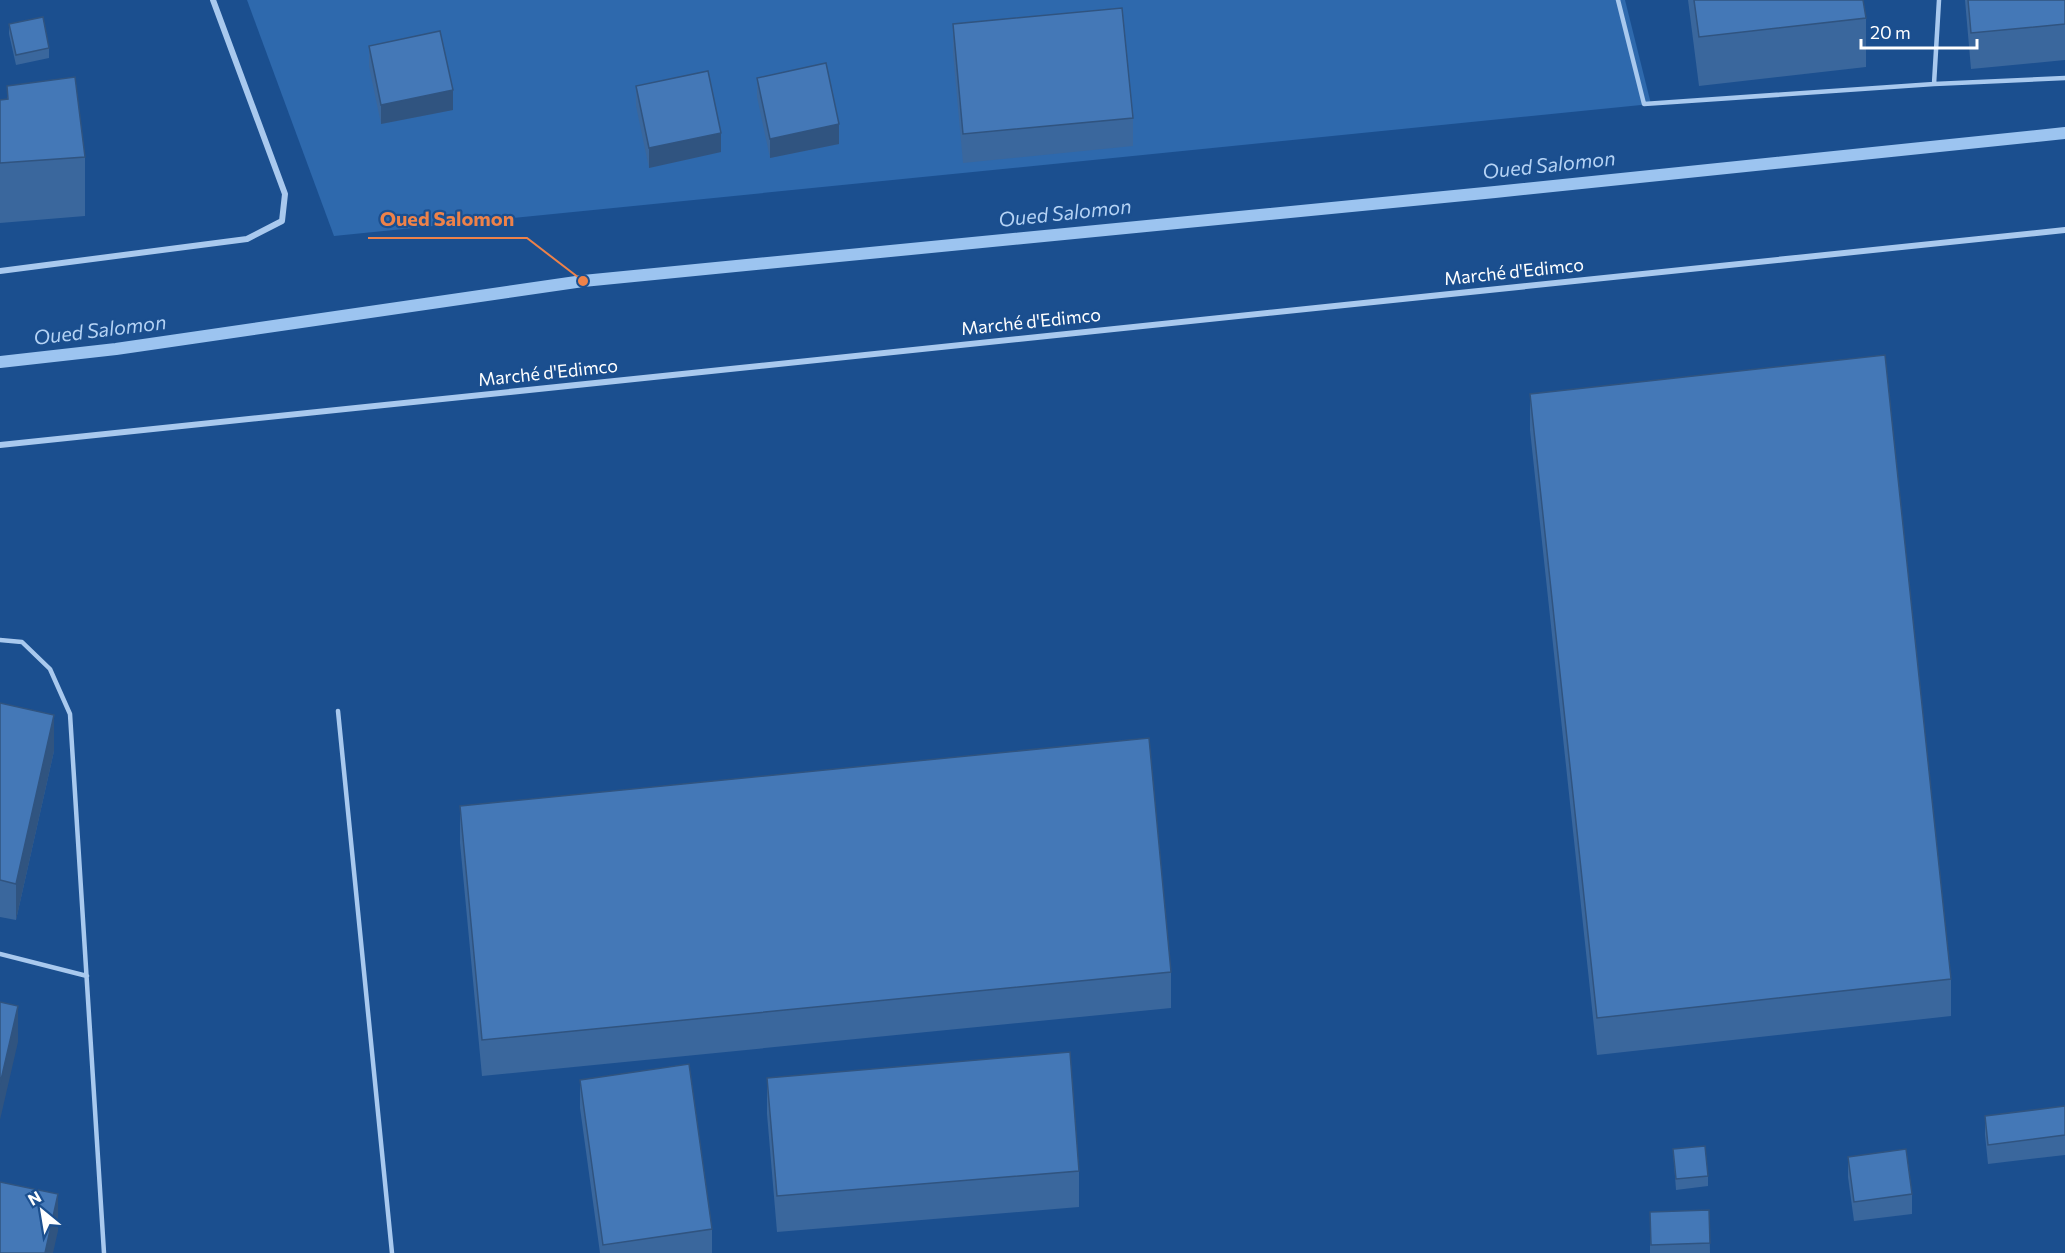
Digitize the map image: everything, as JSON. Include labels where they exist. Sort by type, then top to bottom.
[{"type":"street","points":[[0,272],[247,239],[282,221],[285,194],[213,0]]},
{"type":"street","name":"Marché d'Edimco","points":[[0,445],[2065,230]]},
{"type":"lane","points":[[1618,0],[1644,104],[1934,84],[2065,78]]},
{"type":"lane","points":[[1934,84],[1939,0]]},
{"type":"lane","points":[[0,640],[22,642],[50,669],[69,714],[104,1253]]},
{"type":"lane","points":[[338,711],[392,1253]]},
{"type":"lane","points":[[0,954],[87,976]]},
{"type":"shaded area","points":[[247,0],[1625,0],[1651,104],[334,236]]},
{"type":"building","points":[[1694,0],[1863,0],[1866,18],[1699,37]]},
{"type":"building","points":[[1968,0],[2065,0],[2065,24],[1971,33]]},
{"type":"building","points":[[1122,8],[1133,118],[963,134],[953,24]]},
{"type":"building","points":[[43,17],[49,48],[16,55],[9,24]]},
{"type":"building","points":[[440,31],[453,90],[381,105],[369,46]]},
{"type":"building","points":[[826,63],[839,124],[770,139],[757,78]]},
{"type":"building","points":[[708,71],[721,133],[649,148],[636,86]]},
{"type":"building","points":[[75,77],[85,157],[0,163],[0,100],[8,99],[7,86]]},
{"type":"building","points":[[1885,355],[1951,979],[1597,1018],[1530,394]]},
{"type":"building","points":[[0,703],[54,715],[16,884],[0,880]]},
{"type":"building","points":[[1149,738],[1171,972],[482,1040],[460,806]]},
{"type":"building","points":[[0,1002],[18,1006],[0,1084]]},
{"type":"building","points":[[1070,1052],[1079,1171],[777,1196],[767,1078]]},
{"type":"building","points":[[689,1064],[712,1229],[603,1245],[580,1080]]},
{"type":"building","points":[[2065,1106],[2065,1135],[1988,1145],[1985,1116]]},
{"type":"building","points":[[1705,1146],[1708,1176],[1676,1179],[1673,1149]]},
{"type":"building","points":[[1906,1149],[1912,1194],[1854,1202],[1848,1157]]},
{"type":"building","points":[[0,1182],[58,1194],[45,1253],[0,1253]]},
{"type":"building","points":[[1709,1210],[1710,1243],[1651,1245],[1650,1212]]},
{"type":"waterway","name":"Oued Salomon","points":[[0,362],[116,349],[583,281],[1495,192],[2065,133]]},
{"type":"place","name":"Oued Salomon","points":[[583,281]]}]
